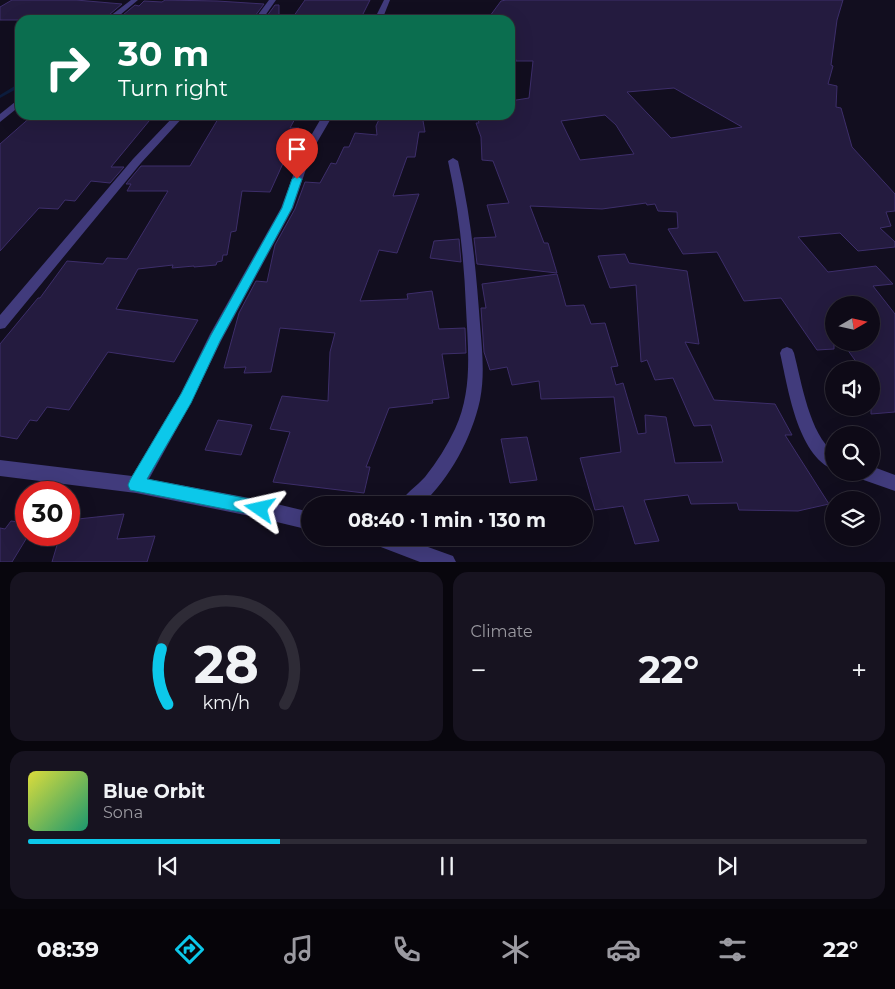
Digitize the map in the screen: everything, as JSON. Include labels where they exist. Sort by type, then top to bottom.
[{"type":"street","points":[[116,15],[136,0]]},
{"type":"street","points":[[262,15],[273,0]]},
{"type":"street","points":[[380,15],[387,0]]},
{"type":"street","points":[[0,119],[15,106]]},
{"type":"street","points":[[0,324],[137,161],[175,120]]},
{"type":"street","points":[[136,485],[186,398],[215,338],[287,208],[307,151],[325,120]]},
{"type":"street","points":[[417,496],[434,479],[448,458],[465,420],[475,386],[466,223],[453,160]]},
{"type":"street","points":[[787,353],[814,444],[825,459]]},
{"type":"street","points":[[0,468],[136,485],[301,519]]},
{"type":"street","points":[[880,478],[895,483]]},
{"type":"street","points":[[402,546],[447,562]]},
{"type":"building","points":[[12,0],[76,0],[122,4],[109,15],[15,15],[15,20],[0,20],[0,7]]},
{"type":"building","points":[[165,0],[217,1],[264,4],[256,15],[123,15],[135,5],[139,6],[144,1],[162,2]]},
{"type":"building","points":[[305,0],[370,0],[362,15],[294,15]]},
{"type":"building","points":[[506,0],[843,0],[837,20],[831,65],[833,66],[828,84],[837,86],[836,107],[841,108],[852,147],[895,194],[895,211],[886,212],[891,226],[880,228],[895,242],[895,247],[858,251],[840,233],[798,237],[828,272],[876,266],[893,284],[873,286],[895,314],[895,412],[880,413],[880,361],[856,361],[848,351],[880,351],[880,296],[825,296],[825,350],[817,350],[781,298],[744,301],[717,252],[683,254],[668,229],[678,228],[677,212],[658,211],[655,204],[647,205],[646,203],[602,209],[530,206],[544,243],[548,243],[557,273],[477,264],[474,238],[496,237],[487,205],[509,203],[493,161],[482,160],[481,137],[476,123],[479,123],[478,120],[515,120],[515,100],[529,98],[533,61],[516,61],[515,15],[491,15],[501,1]],"holes":[[[674,88],[742,127],[671,138],[627,92]],[[605,115],[616,125],[634,154],[580,160],[561,121]]]},
{"type":"building","points":[[275,5],[279,5],[279,15],[268,15]]},
{"type":"building","points":[[27,120],[150,120],[111,167],[124,167],[110,183],[91,181],[75,201],[65,200],[58,209],[39,208],[0,251],[0,144]]},
{"type":"building","points":[[217,120],[294,120],[290,128],[299,128],[270,192],[242,191],[236,231],[231,232],[227,255],[223,255],[222,261],[217,262],[216,265],[172,268],[173,265],[138,269],[116,309],[198,320],[174,362],[108,352],[69,410],[47,407],[37,421],[30,420],[17,439],[0,436],[0,344],[38,298],[40,298],[67,261],[103,264],[107,258],[127,259],[168,191],[127,191],[131,184],[126,184],[141,166],[190,166]]},
{"type":"building","points":[[379,120],[423,120],[425,132],[419,132],[415,157],[407,157],[393,196],[419,194],[397,253],[379,250],[360,301],[408,299],[407,294],[432,291],[439,329],[465,328],[466,353],[442,354],[449,398],[432,400],[433,403],[389,408],[366,467],[370,467],[364,493],[273,482],[290,432],[270,429],[282,396],[328,401],[330,352],[335,333],[280,328],[271,372],[244,373],[246,367],[224,368],[239,313],[256,281],[267,282],[275,245],[295,209],[305,182],[320,183],[331,163],[336,164],[344,147],[349,147],[355,133],[377,135],[376,126]]},
{"type":"building","points":[[459,239],[461,262],[430,258],[434,241]]},
{"type":"building","points":[[625,254],[629,263],[687,271],[699,344],[685,342],[714,400],[775,404],[792,435],[785,435],[825,498],[825,505],[798,511],[739,510],[737,503],[691,504],[688,495],[644,500],[659,541],[635,544],[623,506],[595,510],[593,496],[591,496],[580,458],[621,452],[614,397],[541,399],[539,381],[512,385],[507,367],[490,370],[484,352],[481,308],[486,308],[482,284],[557,274],[566,306],[584,305],[591,324],[605,323],[618,366],[611,367],[616,385],[623,383],[638,434],[646,433],[645,415],[666,417],[675,463],[723,462],[711,425],[694,426],[673,378],[655,380],[647,360],[641,362],[636,285],[610,288],[598,256]]},
{"type":"building","points":[[218,420],[252,425],[241,455],[205,450]]},
{"type":"building","points":[[527,437],[537,480],[510,483],[501,439]]},
{"type":"building","points":[[124,514],[117,539],[155,536],[147,562],[52,562],[57,546],[80,546],[80,519]]},
{"type":"building","points":[[11,521],[15,522],[15,546],[22,546],[12,562],[0,562],[0,528],[5,529]]},
{"type":"waterway","points":[[0,97],[15,88]]},
{"type":"route","points":[[260,509],[136,485],[186,398],[215,338],[287,208],[297,179]]}]
